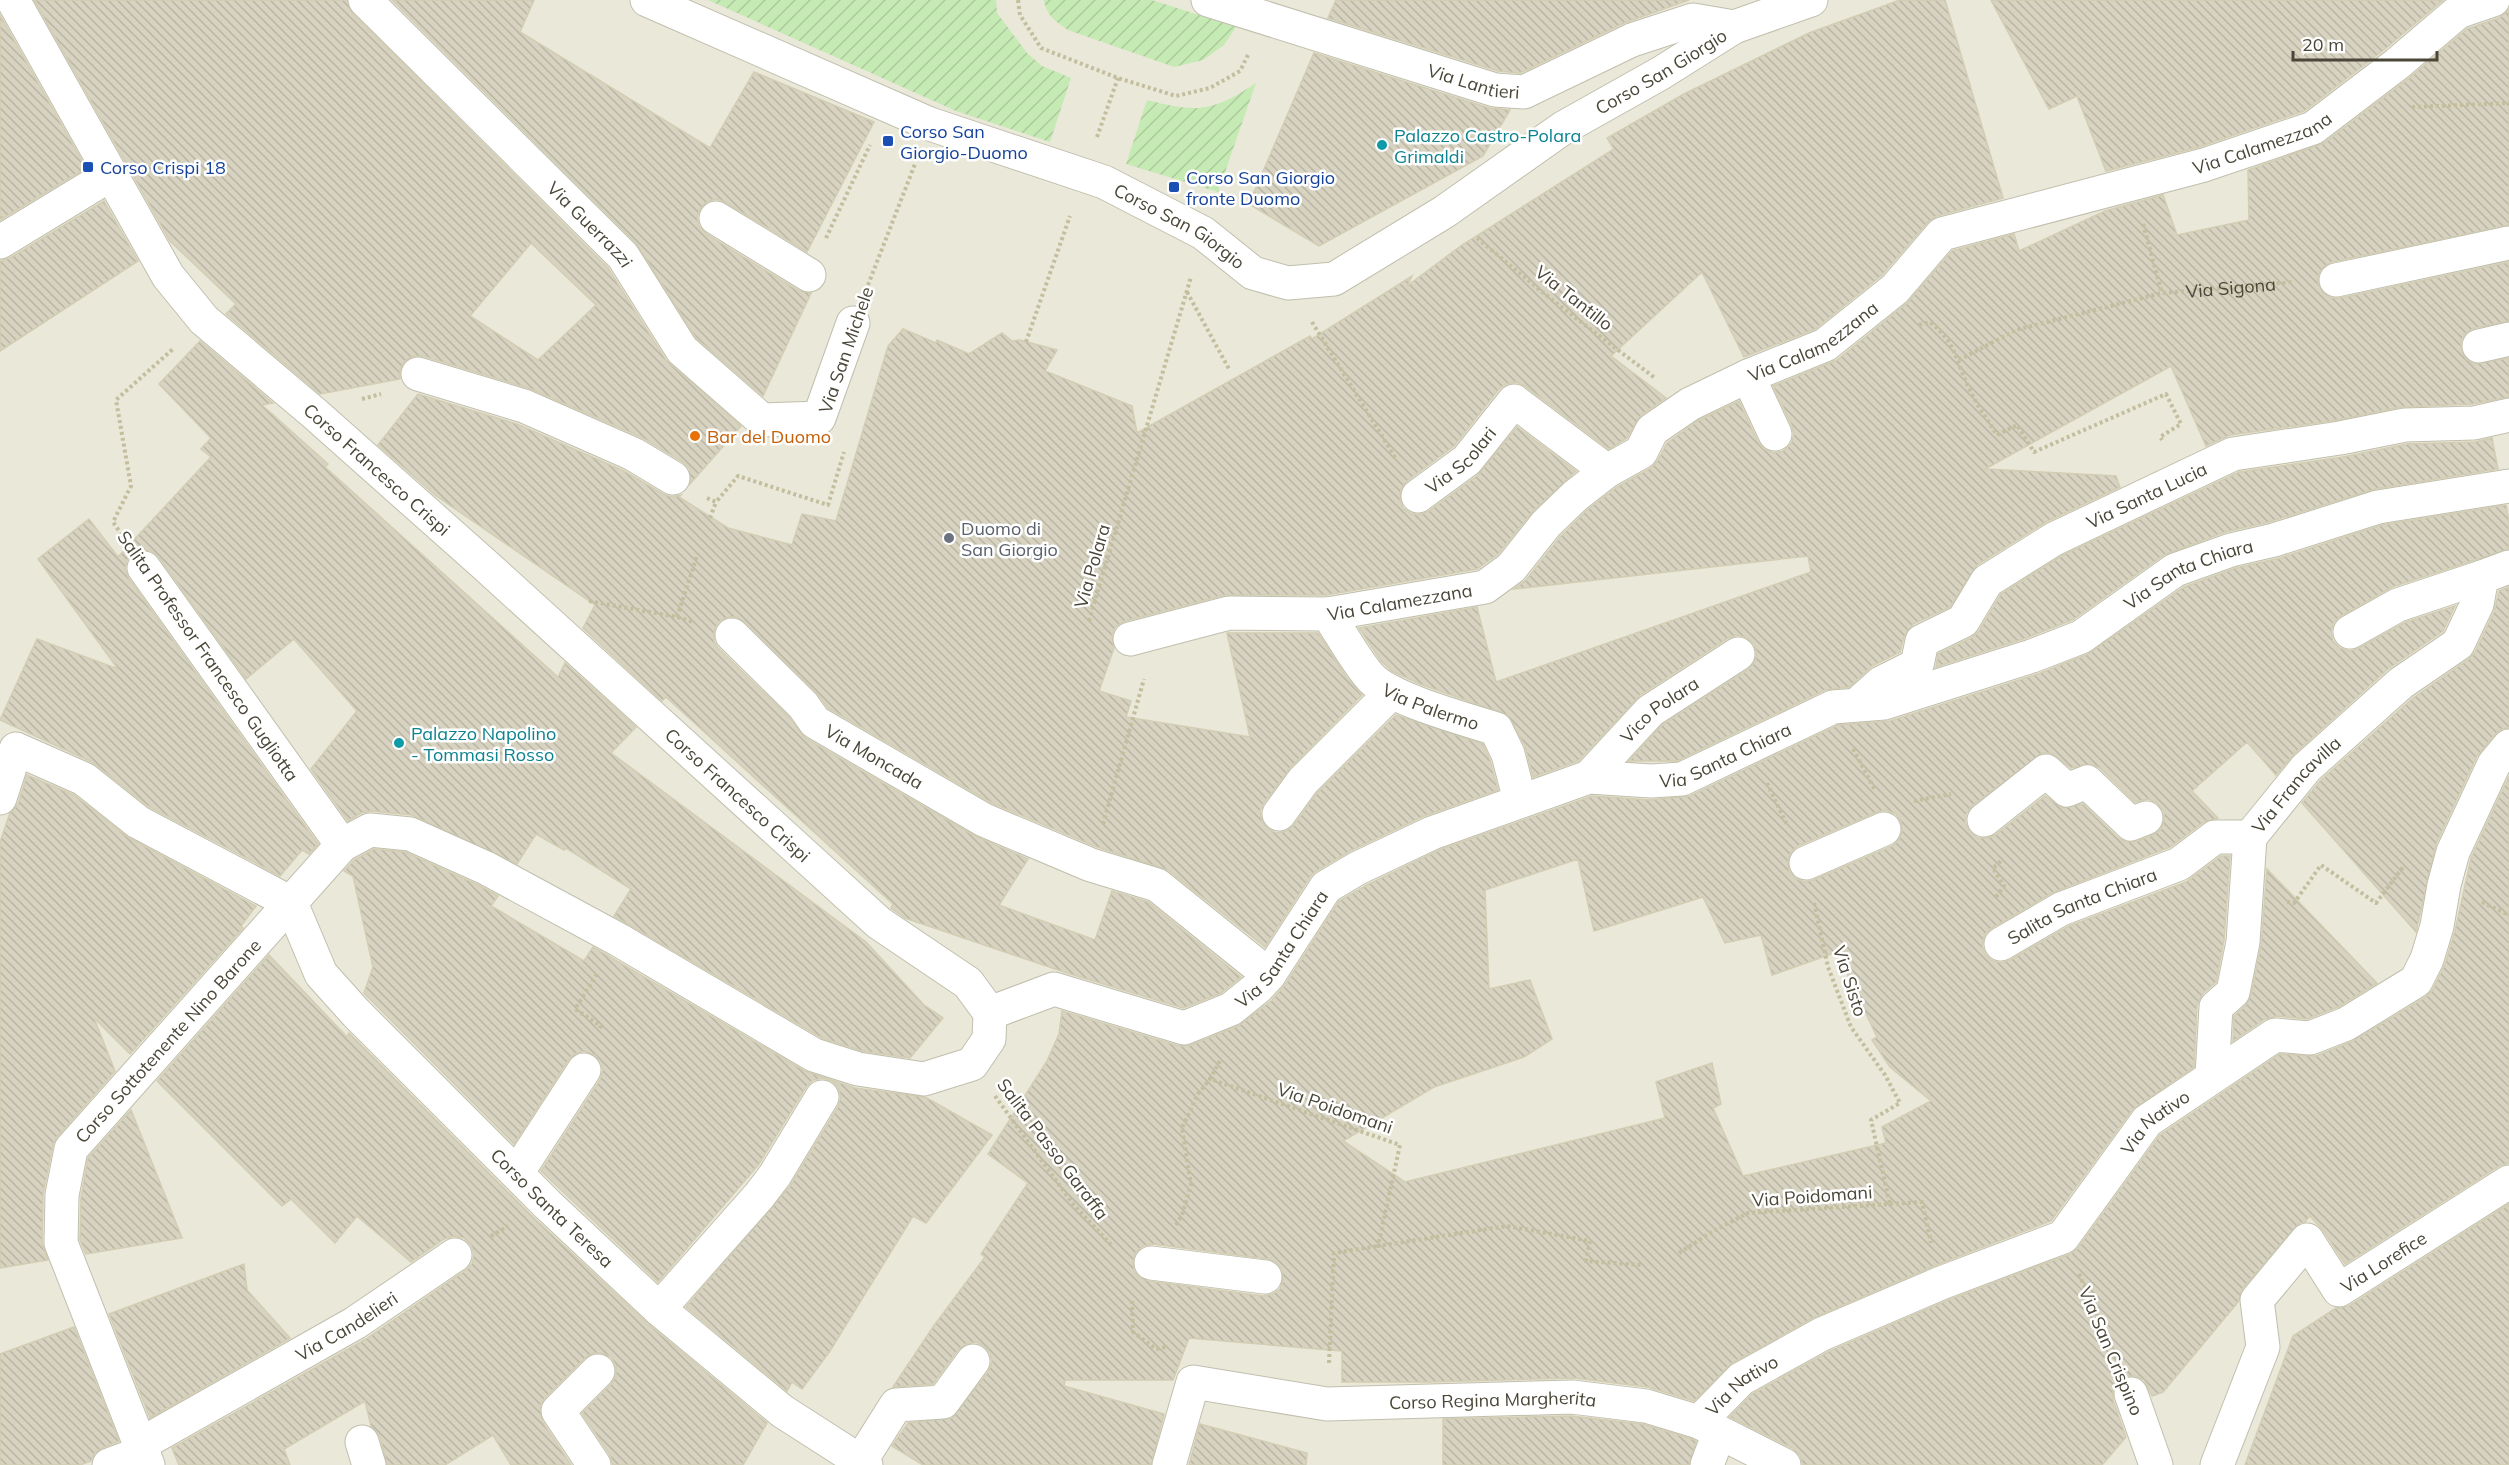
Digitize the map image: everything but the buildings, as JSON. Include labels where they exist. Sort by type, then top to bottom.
[{"type":"street","name":"Corso Francesco Crispi","points":[[13,0],[168,276],[204,320],[314,413],[475,556],[879,923],[968,983],[990,1013]]},
{"type":"street","name":"Via Guerrazzi","points":[[364,0],[623,256],[682,350],[762,420],[819,418]]},
{"type":"street","name":"Corso San Giorgio","points":[[647,0],[930,124],[1104,182],[1203,233],[1252,273],[1288,283],[1334,279],[1444,212],[1563,128],[1661,73],[1734,27],[1811,0]]},
{"type":"street","name":"Via Lantieri","points":[[1208,0],[1495,90],[1524,92],[1632,40],[1693,20],[1734,27]]},
{"type":"street","name":"Via Calamezzana","points":[[1130,639],[1229,613],[1328,614],[1485,586],[1512,568],[1546,524],[1575,496],[1607,471],[1641,452],[1652,430],[1690,404],[1748,376],[1825,345],[1894,289],[1942,234],[2204,165],[2313,128],[2458,12],[2493,0]]},
{"type":"street","points":[[0,243],[110,175]]},
{"type":"street","points":[[716,218],[809,275]]},
{"type":"street","points":[[2336,280],[2509,243]]},
{"type":"street","name":"Via San Michele","points":[[819,418],[853,323]]},
{"type":"street","points":[[418,374],[524,406],[633,454],[673,478]]},
{"type":"street","points":[[1748,376],[1775,434]]},
{"type":"street","name":"Via Scolari","points":[[1418,496],[1467,460],[1514,401],[1607,471]]},
{"type":"street","name":"Via Santa Lucia","points":[[1843,707],[1881,683],[1917,665],[1922,641],[1963,621],[1987,581],[2054,538],[2203,467],[2233,454],[2340,438],[2405,425],[2474,423],[2509,415]]},
{"type":"street","name":"Via Santa Chiara","points":[[1184,1028],[1231,1009],[1269,975],[1326,887],[1358,867],[1432,833],[1589,777],[1651,781],[1682,779],[1843,707],[1884,703],[2032,656],[2081,637],[2175,570],[2231,550],[2274,540],[2378,507],[2509,486]]},
{"type":"street","name":"Salita Professor Francesco Gugliotta","points":[[144,568],[342,845]]},
{"type":"street","points":[[2350,632],[2398,605],[2495,572]]},
{"type":"street","name":"Via Francavilla","points":[[2212,1076],[2216,1007],[2233,992],[2242,942],[2250,837],[2306,768],[2401,683],[2458,644],[2495,572]]},
{"type":"street","name":"Via Palermo","points":[[1328,614],[1372,679],[1392,692],[1431,708],[1496,729],[1508,754],[1520,801]]},
{"type":"street","name":"Via Moncada","points":[[732,635],[803,705],[815,722],[984,820],[1091,865],[1157,885],[1269,975]]},
{"type":"street","name":"Vico Polara","points":[[1589,777],[1650,711],[1738,654]]},
{"type":"street","points":[[1279,814],[1303,781],[1392,692]]},
{"type":"street","name":"Via Nativo","points":[[1709,1427],[1741,1379],[1822,1334],[1941,1283],[2063,1238],[2147,1121],[2275,1035],[2310,1038],[2337,1028],[2416,981],[2427,959],[2437,926],[2453,852],[2494,764],[2509,746]]},
{"type":"street","points":[[0,798],[16,749],[84,779],[138,822],[291,903]]},
{"type":"street","points":[[1984,820],[2046,771],[2067,790],[2087,782],[2132,824],[2146,818]]},
{"type":"street","points":[[1806,863],[1882,813]]},
{"type":"street","points":[[342,845],[370,830],[410,834],[486,868],[618,940],[814,1055],[858,1069],[924,1079],[972,1064],[989,1039],[990,1013],[1054,989],[1184,1028]]},
{"type":"street","name":"Salita Santa Chiara","points":[[2001,944],[2061,909],[2179,864],[2215,837],[2250,837]]},
{"type":"street","name":"Corso Sottotenente Nino Barone","points":[[144,1454],[61,1243],[62,1195],[71,1149],[342,845]]},
{"type":"street","name":"Corso Santa Teresa","points":[[291,903],[321,974],[356,1013],[548,1204],[659,1309],[782,1411],[863,1463]]},
{"type":"street","points":[[517,1173],[584,1070]]},
{"type":"street","points":[[659,1309],[759,1196],[775,1175],[822,1097]]},
{"type":"street","name":"Via Lorefice","points":[[2217,1465],[2263,1347],[2258,1300],[2307,1240],[2339,1290],[2509,1182]]},
{"type":"street","name":"Via Candelieri","points":[[109,1465],[144,1454],[355,1323],[455,1255]]},
{"type":"street","points":[[1141,1265],[1265,1277]]},
{"type":"street","points":[[863,1463],[896,1405],[943,1402],[973,1361]]},
{"type":"street","points":[[594,1465],[558,1411],[598,1371]]},
{"type":"street","name":"Corso Regina Margherita","points":[[1169,1465],[1193,1382],[1327,1404],[1572,1397],[1647,1406],[1709,1427],[1784,1465]]},
{"type":"street","name":"Via San Crispino","points":[[2131,1394],[2156,1465]]},
{"type":"street","points":[[1707,1465],[1709,1427]]},
{"type":"path","points":[[1018,0],[1020,15],[1041,48],[1118,78],[1176,96],[1210,88],[1240,71],[1267,18]]},
{"type":"path","points":[[1095,141],[1118,78]]},
{"type":"path","points":[[2410,108],[2509,103]]},
{"type":"path","points":[[809,275],[889,106]]},
{"type":"path","name":"Via San Michele","points":[[853,323],[930,124]]},
{"type":"path","points":[[1026,342],[1084,176]]},
{"type":"path","points":[[2133,183],[2162,293]]},
{"type":"path","name":"Via Tantillo","points":[[1444,212],[1552,300],[1690,404]]},
{"type":"path","name":"Via Polara","points":[[1091,865],[1152,650],[1130,639],[1088,625],[1203,233]]},
{"type":"path","name":"Via Sigona","points":[[2181,424],[2166,394],[2034,452],[2017,425],[1997,435],[1970,390],[1959,360],[2016,330],[2162,293],[2336,280]]},
{"type":"path","name":"Via Scolari","points":[[1288,283],[1418,496]]},
{"type":"path","points":[[1186,291],[1229,369]]},
{"type":"path","name":"Salita Professor Francesco Gugliotta","points":[[144,568],[113,522],[131,486],[116,399],[204,320]]},
{"type":"path","name":"Via San Michele","points":[[716,502],[738,476],[828,505],[851,430],[819,418]]},
{"type":"path","points":[[673,478],[716,502],[710,518]]},
{"type":"path","points":[[676,617],[698,553]]},
{"type":"path","points":[[580,599],[676,617],[732,635]]},
{"type":"path","points":[[1843,707],[1863,771],[1882,813]]},
{"type":"path","name":"Via Sisto","points":[[1750,748],[1806,863],[1828,967],[1851,1027],[1885,1075],[1900,1103],[1871,1120],[1890,1204]]},
{"type":"path","name":"Salita Santa Chiara","points":[[1908,802],[1963,792],[2012,851],[1993,868],[2004,886],[1986,909],[2001,944]]},
{"type":"path","points":[[2247,897],[2294,903],[2321,866],[2376,903],[2423,840],[2453,852]]},
{"type":"path","points":[[584,1070],[601,1026],[575,1009],[618,940]]},
{"type":"path","points":[[1175,1347],[1156,1348],[1133,1332],[1141,1265],[1182,1215],[1191,1185],[1182,1128],[1198,1094],[1210,1079],[1228,1044],[1184,1028]]},
{"type":"path","name":"Salita Passo Garaffa","points":[[972,1064],[1074,1204],[1141,1265]]},
{"type":"path","name":"Via Poidomani","points":[[1210,1079],[1400,1145],[1378,1246]]},
{"type":"path","name":"Via Poidomani","points":[[1679,1253],[1748,1213],[1922,1202]]},
{"type":"path","points":[[455,1255],[548,1204]]},
{"type":"path","points":[[1327,1404],[1334,1253],[1507,1226],[1590,1241],[1586,1260],[1641,1265]]},
{"type":"path","name":"Via San Crispino","points":[[2063,1238],[2131,1394]]},
{"type":"shaded area","points":[[0,0],[2509,0],[2509,1465],[0,1465]]},
{"type":"green space","points":[[708,0],[996,0],[997,13],[1027,53],[1042,66],[1071,78],[1050,142],[956,111]]},
{"type":"green space","points":[[1044,0],[1152,0],[1236,27],[1224,45],[1203,60],[1174,67],[1068,30],[1049,14]]},
{"type":"green space","points":[[1256,83],[1218,192],[1126,164],[1147,100],[1179,107],[1204,107],[1228,100]]},
{"type":"place","name":"Corso San Giorgio-Duomo","points":[[888,141]]},
{"type":"place","name":"Palazzo Castro-Polara Grimaldi","points":[[1382,145]]},
{"type":"place","name":"Corso Crispi 18","points":[[88,167]]},
{"type":"place","name":"Corso San Giorgio fronte Duomo","points":[[1174,187]]},
{"type":"place","name":"Bar del Duomo","points":[[695,436]]},
{"type":"place","name":"Duomo di San Giorgio","points":[[949,538]]},
{"type":"place","name":"Palazzo Napolino - Tommasi Rosso","points":[[399,743]]}]
